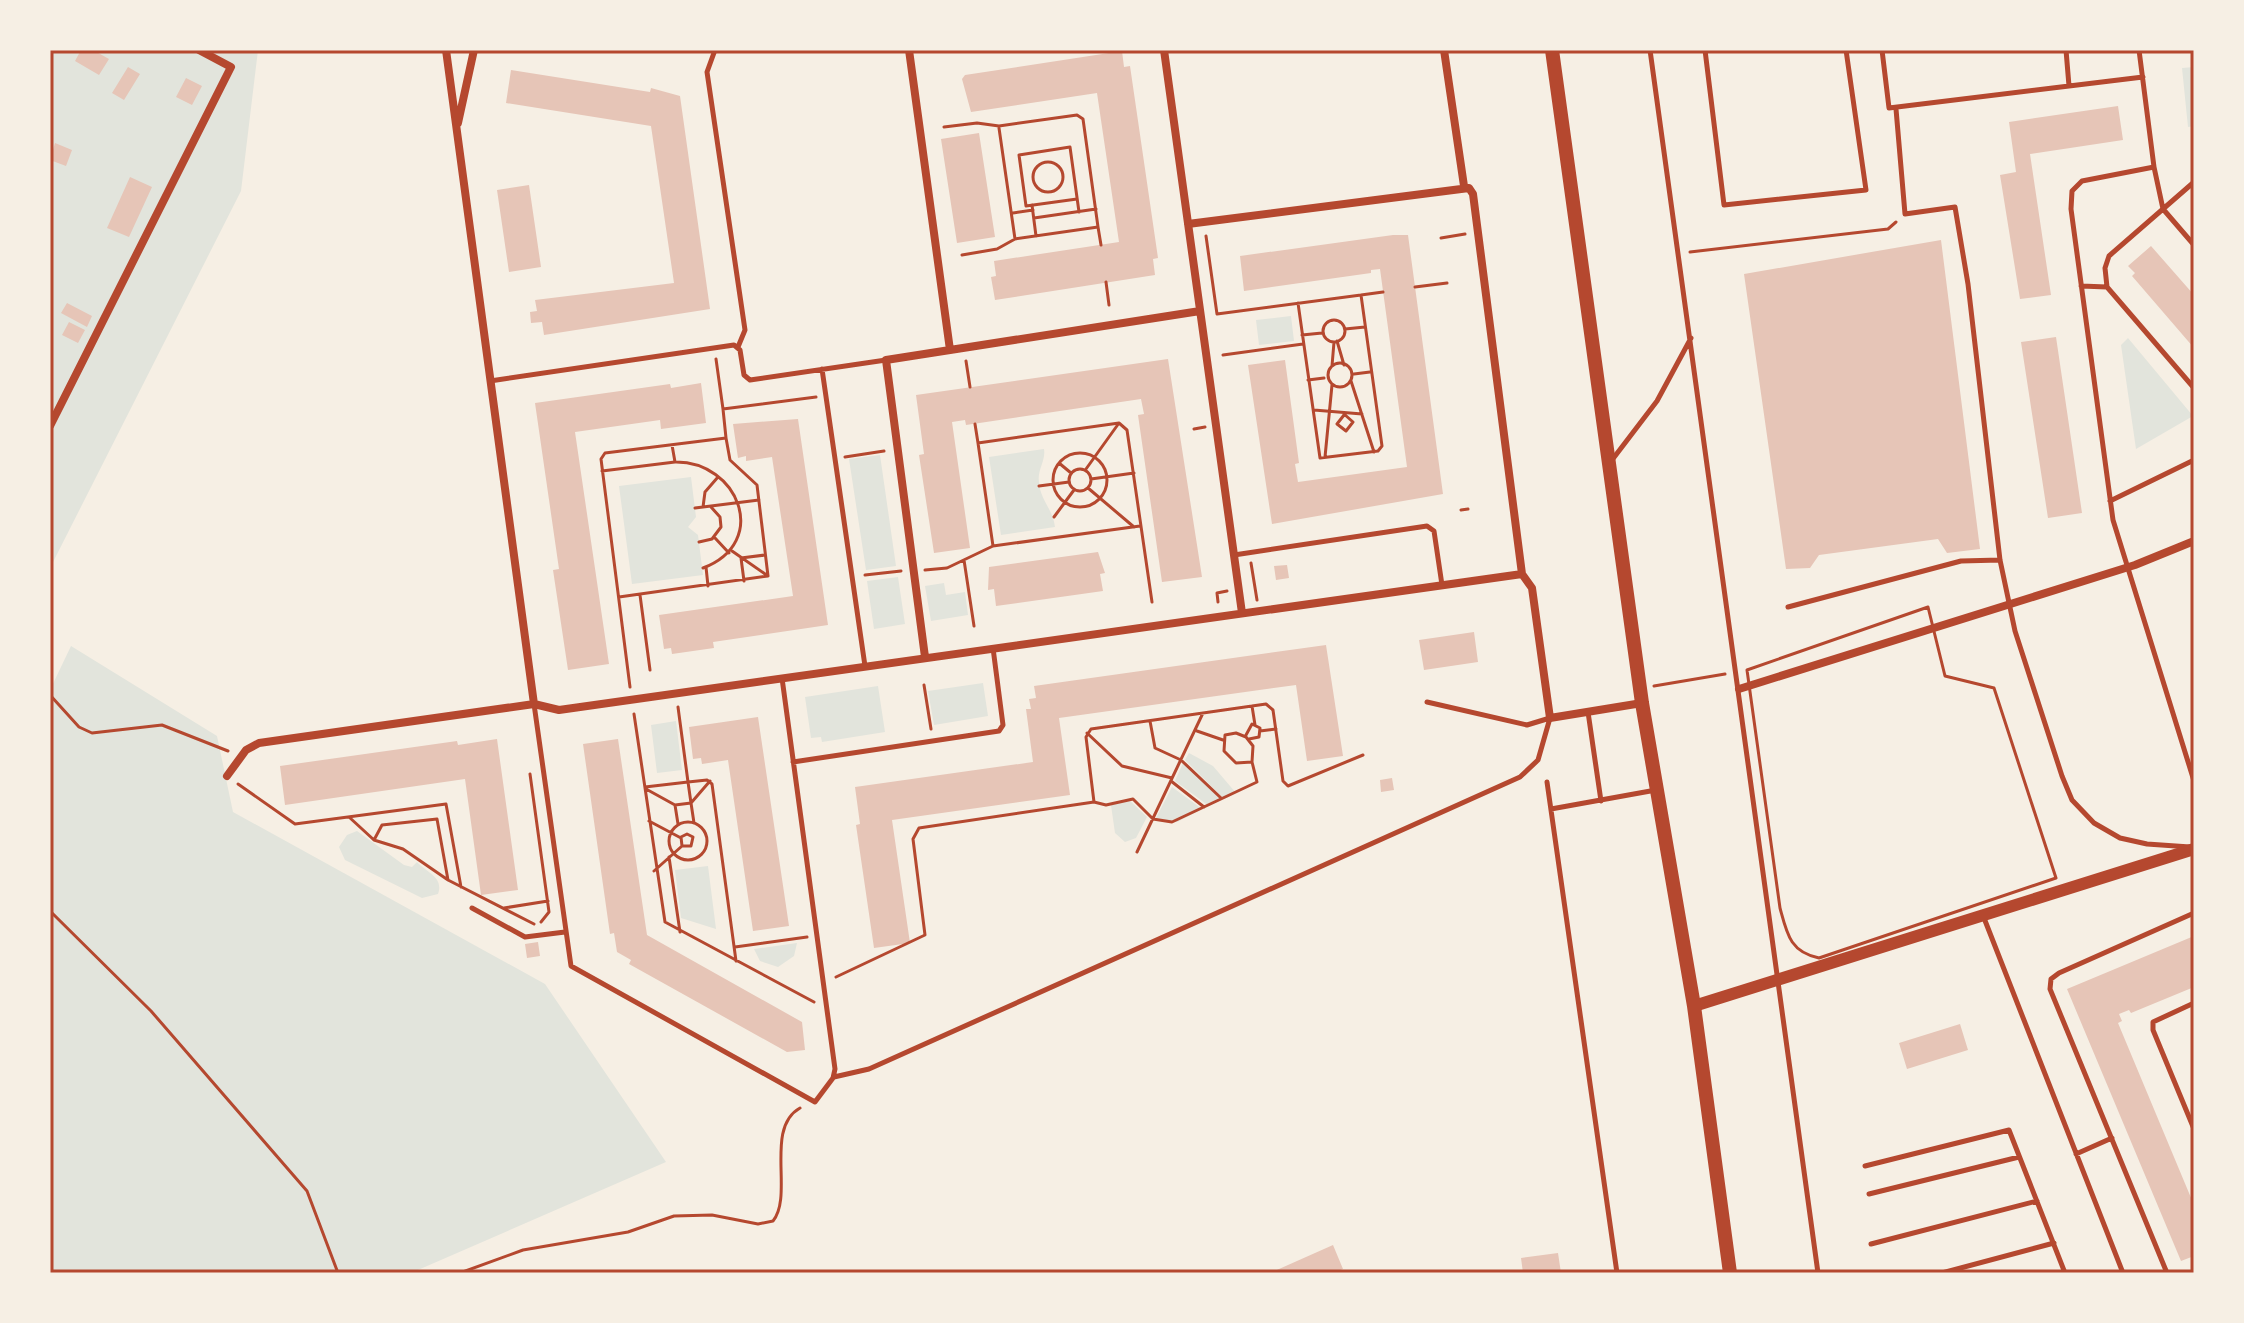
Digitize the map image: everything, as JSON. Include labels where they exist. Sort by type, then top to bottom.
[{"type":"main road","points":[[1552,50],[1612,461],[1642,703],[1694,1006],[1730,1273]]},
{"type":"street","points":[[50,426],[231,67],[199,50]]},
{"type":"street","points":[[446,50],[534,704]]},
{"type":"street","points":[[456,132],[474,50]]},
{"type":"street","points":[[909,50],[950,350]]},
{"type":"street","points":[[1164,50],[1242,613]]},
{"type":"street","points":[[1444,50],[1464,186],[1473,194],[1522,574],[1532,588],[1550,718],[1642,703]]},
{"type":"street","points":[[1188,224],[1464,186]]},
{"type":"street","points":[[925,657],[886,360],[1200,311]]},
{"type":"street","points":[[1739,689],[2128,568],[2194,541]]},
{"type":"street","points":[[227,776],[246,750],[259,743],[534,704],[559,710],[1522,574]]},
{"type":"street","points":[[1694,1006],[1780,982],[2194,848]]},
{"type":"lane","points":[[715,50],[707,72],[745,330],[738,347],[744,375],[750,380],[886,360]]},
{"type":"lane","points":[[1650,50],[1818,1273]]},
{"type":"lane","points":[[1705,50],[1724,205],[1866,190],[1846,50]]},
{"type":"lane","points":[[1882,50],[1889,108],[1896,109],[2143,77]]},
{"type":"lane","points":[[2066,50],[2069,86]]},
{"type":"lane","points":[[2139,50],[2154,167],[2163,209],[2194,245]]},
{"type":"lane","points":[[1896,109],[1905,214],[1955,207],[1968,284],[2000,560],[2032,687],[2072,800],[2094,823],[2120,838],[2194,848]]},
{"type":"lane","points":[[2154,167],[2082,181],[2072,191],[2071,209],[2110,501],[2194,781]]},
{"type":"lane","points":[[2194,182],[2109,256],[2105,268],[2107,287],[2194,388]]},
{"type":"lane","points":[[2081,286],[2107,287]]},
{"type":"lane","points":[[1612,461],[1657,401],[1691,337]]},
{"type":"lane","points":[[490,381],[738,347]]},
{"type":"lane","points":[[822,369],[865,666]]},
{"type":"lane","points":[[2110,501],[2194,460]]},
{"type":"lane","points":[[1234,555],[1427,526],[1434,531],[1442,585]]},
{"type":"lane","points":[[1788,607],[1961,561],[2000,560]]},
{"type":"lane","points":[[793,762],[1003,728],[993,648]]},
{"type":"lane","points":[[534,704],[569,961],[575,971],[810,1102],[819,1100],[833,1078],[782,678]]},
{"type":"lane","points":[[1427,702],[1527,725],[1550,718]]},
{"type":"lane","points":[[1588,712],[1601,801]]},
{"type":"lane","points":[[833,1078],[883,1062],[1520,777],[1538,760],[1550,718]]},
{"type":"lane","points":[[1547,782],[1617,1273]]},
{"type":"lane","points":[[1551,809],[1657,790]]},
{"type":"lane","points":[[472,908],[525,937],[565,932]]},
{"type":"lane","points":[[2167,1273],[2050,989],[2051,979],[2194,913]]},
{"type":"lane","points":[[1984,917],[2123,1273]]},
{"type":"lane","points":[[2194,1003],[2159,1018],[2153,1022],[2153,1030],[2194,1129]]},
{"type":"lane","points":[[1865,1166],[2009,1130],[2065,1273]]},
{"type":"lane","points":[[2076,1154],[2112,1138]]},
{"type":"lane","points":[[1869,1194],[2019,1157]]},
{"type":"lane","points":[[1871,1244],[2037,1201]]},
{"type":"lane","points":[[1942,1273],[2054,1243]]},
{"type":"path","points":[[944,127],[977,123],[999,126],[1081,116],[1101,245]]},
{"type":"path","points":[[999,126],[1015,239]]},
{"type":"path","points":[[1032,208],[1026,206],[1019,155],[1070,147],[1079,212]]},
{"type":"path","points":[[1044,151],[1045,162]]},
{"type":"path","points":[[1045,162],[1058,166],[1062,175],[1061,184],[1050,192],[1037,188],[1033,179],[1034,169],[1045,162]]},
{"type":"path","points":[[1062,175],[1073,173]]},
{"type":"path","points":[[1023,181],[1033,179]]},
{"type":"path","points":[[1050,192],[1051,202]]},
{"type":"path","points":[[1012,213],[1051,202],[1077,199]]},
{"type":"path","points":[[1032,208],[1036,236]]},
{"type":"path","points":[[1034,218],[1096,209]]},
{"type":"path","points":[[1690,252],[1888,229],[1905,214]]},
{"type":"path","points":[[962,255],[997,249],[1015,239],[1098,227]]},
{"type":"path","points":[[1441,238],[1478,233]]},
{"type":"path","points":[[1206,236],[1217,314],[1383,292]]},
{"type":"path","points":[[1106,282],[1109,305]]},
{"type":"path","points":[[1415,287],[1447,283]]},
{"type":"path","points":[[1298,303],[1319,455],[1325,458],[1374,452],[1382,446],[1361,295]]},
{"type":"path","points":[[1323,332],[1325,324],[1333,319],[1342,323],[1345,329]]},
{"type":"path","points":[[1308,380],[1325,378],[1332,368],[1336,341],[1345,329],[1366,327]]},
{"type":"path","points":[[1302,335],[1323,332],[1336,341],[1344,365]]},
{"type":"path","points":[[1223,355],[1303,344]]},
{"type":"path","points":[[715,348],[723,409],[826,396]]},
{"type":"path","points":[[1325,378],[1332,385],[1341,386],[1351,381],[1353,369],[1344,365],[1332,368]]},
{"type":"path","points":[[1354,374],[1372,371]]},
{"type":"path","points":[[1351,381],[1374,452]]},
{"type":"path","points":[[1325,458],[1332,385]]},
{"type":"path","points":[[1312,410],[1362,414]]},
{"type":"path","points":[[1085,470],[1119,423]]},
{"type":"path","points":[[978,443],[1119,423],[1127,430],[1152,602]]},
{"type":"path","points":[[975,424],[993,546]]},
{"type":"path","points":[[726,438],[730,460],[756,481],[768,576]]},
{"type":"path","points":[[672,445],[675,462]]},
{"type":"path","points":[[845,457],[898,450]]},
{"type":"path","points":[[1075,453],[1094,458],[1105,470],[1100,498],[1084,507],[1065,503],[1053,484],[1059,463],[1075,453]]},
{"type":"path","points":[[602,471],[675,462],[699,465],[718,477],[737,502],[742,529],[730,552],[704,568],[708,586]]},
{"type":"path","points":[[1059,463],[1071,473]]},
{"type":"path","points":[[1078,469],[1085,470],[1091,479],[1088,488],[1082,492],[1074,490],[1069,482],[1071,473],[1078,469]]},
{"type":"path","points":[[1091,479],[1134,473]]},
{"type":"path","points":[[703,507],[705,492],[718,477]]},
{"type":"path","points":[[1039,486],[1069,482]]},
{"type":"path","points":[[1088,488],[1134,527]]},
{"type":"path","points":[[1054,517],[1074,490]]},
{"type":"path","points":[[695,508],[759,500]]},
{"type":"path","points":[[699,542],[714,537],[721,527],[720,517],[710,506]]},
{"type":"path","points":[[1461,510],[1468,509]]},
{"type":"path","points":[[862,576],[947,568],[993,546],[1141,525]]},
{"type":"path","points":[[714,537],[730,552],[768,576]]},
{"type":"path","points":[[741,558],[766,555]]},
{"type":"path","points":[[741,558],[744,581]]},
{"type":"path","points":[[964,560],[974,626]]},
{"type":"path","points":[[619,597],[768,576]]},
{"type":"path","points":[[640,595],[650,670]]},
{"type":"path","points":[[1928,607],[1933,627],[1945,676],[1994,688],[2056,878],[1819,958],[1794,948],[1780,908],[1747,670],[1928,607]]},
{"type":"path","points":[[924,685],[932,741]]},
{"type":"path","points":[[50,695],[79,727],[92,733],[162,725],[225,751],[246,750]]},
{"type":"path","points":[[1223,740],[1231,733],[1248,738],[1259,737],[1252,706]]},
{"type":"path","points":[[1086,732],[1252,706],[1270,706],[1283,781],[1288,786],[1363,755]]},
{"type":"path","points":[[678,707],[694,823]]},
{"type":"path","points":[[1137,852],[1203,713]]},
{"type":"path","points":[[1150,721],[1155,748],[1181,760],[1221,799]]},
{"type":"path","points":[[823,983],[925,935],[913,839],[919,828],[1133,799],[1153,819],[1172,822],[1257,782],[1252,762],[1254,751],[1247,727],[1255,725]]},
{"type":"path","points":[[1260,731],[1276,729]]},
{"type":"path","points":[[1195,731],[1223,740]]},
{"type":"path","points":[[1086,732],[1122,766],[1172,779],[1204,807]]},
{"type":"path","points":[[1086,732],[1094,802]]},
{"type":"path","points":[[1223,740],[1224,751],[1231,760],[1241,764],[1252,762]]},
{"type":"path","points":[[349,817],[374,840],[403,849],[448,880],[538,924],[549,912],[528,761]]},
{"type":"path","points":[[227,776],[295,824],[446,804],[461,887]]},
{"type":"path","points":[[710,781],[691,803],[675,805],[643,787],[688,782],[710,781]]},
{"type":"path","points":[[710,781],[736,961]]},
{"type":"path","points":[[675,805],[678,824]]},
{"type":"path","points":[[374,840],[382,825],[437,819],[448,880]]},
{"type":"path","points":[[648,821],[681,838]]},
{"type":"path","points":[[672,855],[691,859],[704,850],[707,841],[702,828],[694,823],[678,824],[670,832],[668,840],[680,932]]},
{"type":"path","points":[[692,837],[702,828]]},
{"type":"path","points":[[681,838],[687,834],[692,837]]},
{"type":"path","points":[[692,837],[693,844]]},
{"type":"path","points":[[681,838],[682,846]]},
{"type":"path","points":[[693,844],[704,850]]},
{"type":"path","points":[[682,846],[689,848],[693,844]]},
{"type":"path","points":[[654,871],[682,846]]},
{"type":"path","points":[[503,908],[548,901]]},
{"type":"path","points":[[50,911],[151,1011],[307,1191],[338,1273]]},
{"type":"path","points":[[734,947],[807,937]]},
{"type":"path","points":[[460,1273],[523,1250],[628,1232],[674,1216],[712,1215],[758,1224],[773,1221],[781,1211],[780,1144],[793,1112],[810,1102]]},
{"type":"shaded area","points":[[50,50],[258,50],[241,191],[50,568]]},
{"type":"shaded area","points":[[2194,67],[2194,126],[2188,127],[2182,68]]},
{"type":"shaded area","points":[[1291,316],[1294,341],[1259,345],[1256,320]]},
{"type":"shaded area","points":[[2128,338],[2193,416],[2136,449],[2121,345]]},
{"type":"shaded area","points":[[1044,449],[1040,488],[1055,527],[1001,535],[989,457]]},
{"type":"shaded area","points":[[880,455],[896,566],[866,570],[849,459]]},
{"type":"shaded area","points":[[691,477],[696,517],[688,527],[698,535],[703,575],[632,584],[619,486]]},
{"type":"shaded area","points":[[898,577],[905,624],[874,629],[867,581]]},
{"type":"shaded area","points":[[944,583],[946,595],[965,592],[968,615],[931,621],[925,586]]},
{"type":"shaded area","points":[[71,646],[217,736],[233,812],[545,984],[666,1162],[411,1273],[50,1273],[50,690]]},
{"type":"shaded area","points":[[983,683],[988,716],[934,725],[928,691]]},
{"type":"shaded area","points":[[878,686],[885,732],[822,742],[821,737],[811,738],[805,697]]},
{"type":"shaded area","points":[[676,721],[682,770],[657,773],[651,725]]},
{"type":"shaded area","points":[[1189,753],[1213,766],[1236,793],[1224,799],[1185,760]]},
{"type":"shaded area","points":[[1183,763],[1221,800],[1209,806],[1175,781]]},
{"type":"shaded area","points":[[1172,787],[1202,809],[1177,822],[1156,818]]},
{"type":"shaded area","points":[[1129,800],[1147,817],[1136,838],[1125,842],[1115,833],[1111,805]]},
{"type":"shaded area","points":[[357,831],[404,865],[412,867],[417,862],[437,879],[438,894],[422,898],[345,860],[339,847],[347,835]]},
{"type":"shaded area","points":[[708,866],[716,929],[681,918],[675,870]]},
{"type":"shaded area","points":[[797,943],[794,956],[778,967],[760,961],[754,949]]},
{"type":"building","points":[[81,50],[93,50],[109,59],[99,75],[75,61]]},
{"type":"building","points":[[1122,51],[1124,67],[1130,66],[1158,258],[1153,259],[1155,275],[995,300],[991,277],[996,276],[994,261],[1119,242],[1097,93],[971,112],[962,79],[965,75]]},
{"type":"building","points":[[128,67],[140,74],[124,100],[112,93]]},
{"type":"building","points":[[511,70],[650,92],[651,88],[680,96],[710,309],[544,335],[542,322],[531,323],[530,312],[537,311],[535,300],[674,283],[651,126],[506,103]]},
{"type":"building","points":[[186,78],[202,86],[192,105],[176,97]]},
{"type":"building","points":[[2118,106],[2123,140],[2030,154],[2051,295],[2020,299],[2000,175],[2016,172],[2009,122]]},
{"type":"building","points":[[979,133],[995,237],[957,243],[941,139]]},
{"type":"building","points":[[55,143],[72,150],[66,166],[50,160]]},
{"type":"building","points":[[130,177],[152,187],[129,237],[107,228]]},
{"type":"building","points":[[529,185],[541,267],[509,272],[497,190]]},
{"type":"building","points":[[1408,235],[1443,494],[1272,524],[1248,365],[1285,360],[1299,463],[1295,464],[1298,482],[1407,467],[1380,269],[1371,270],[1371,273],[1244,291],[1240,256]]},
{"type":"building","points":[[1941,240],[1980,549],[1947,553],[1938,539],[1819,555],[1810,568],[1786,569],[1744,274]]},
{"type":"building","points":[[2151,246],[2194,295],[2194,348],[2132,276],[2135,273],[2128,266]]},
{"type":"building","points":[[67,303],[92,316],[87,327],[61,313]]},
{"type":"building","points":[[69,322],[85,330],[78,343],[62,335]]},
{"type":"building","points":[[2056,337],[2082,513],[2048,518],[2021,342]]},
{"type":"building","points":[[1168,359],[1202,577],[1162,582],[1138,415],[1144,414],[1141,399],[966,425],[965,420],[952,422],[970,548],[934,553],[919,455],[924,454],[916,395]]},
{"type":"building","points":[[701,383],[706,423],[661,429],[660,420],[575,432],[609,664],[568,670],[553,570],[559,569],[535,403],[670,384],[671,388]]},
{"type":"building","points":[[798,419],[828,625],[713,642],[714,648],[672,654],[671,648],[664,649],[659,615],[793,596],[772,457],[746,461],[746,456],[738,458],[733,424]]},
{"type":"building","points":[[1098,552],[1105,573],[1100,574],[1103,591],[996,606],[994,589],[988,590],[989,567]]},
{"type":"building","points":[[1287,565],[1289,578],[1276,580],[1274,566]]},
{"type":"building","points":[[1474,632],[1478,662],[1424,670],[1419,640]]},
{"type":"building","points":[[1326,645],[1343,756],[1307,761],[1296,685],[1059,718],[1070,795],[892,820],[910,943],[874,948],[856,825],[860,824],[855,787],[1033,762],[1026,709],[1031,709],[1029,699],[1036,698],[1034,686]]},
{"type":"building","points":[[758,717],[789,926],[753,931],[728,760],[702,764],[701,758],[693,759],[689,727]]},
{"type":"building","points":[[497,739],[518,890],[481,895],[465,779],[285,805],[280,766],[457,741],[458,745]]},
{"type":"building","points":[[618,739],[647,935],[802,1022],[805,1050],[787,1052],[629,964],[631,960],[617,952],[614,933],[610,934],[583,744]]},
{"type":"building","points":[[1392,778],[1394,790],[1381,792],[1380,780]]},
{"type":"building","points":[[2194,936],[2194,987],[2131,1013],[2129,1010],[2119,1014],[2122,1021],[2118,1023],[2194,1205],[2194,1256],[2181,1261],[2067,989]]},
{"type":"building","points":[[538,942],[540,956],[527,958],[525,944]]},
{"type":"building","points":[[1960,1024],[1968,1050],[1907,1069],[1899,1043]]},
{"type":"building","points":[[1333,1245],[1343,1269],[1332,1273],[1270,1273]]},
{"type":"building","points":[[1558,1253],[1561,1273],[1523,1273],[1521,1258]]}]
